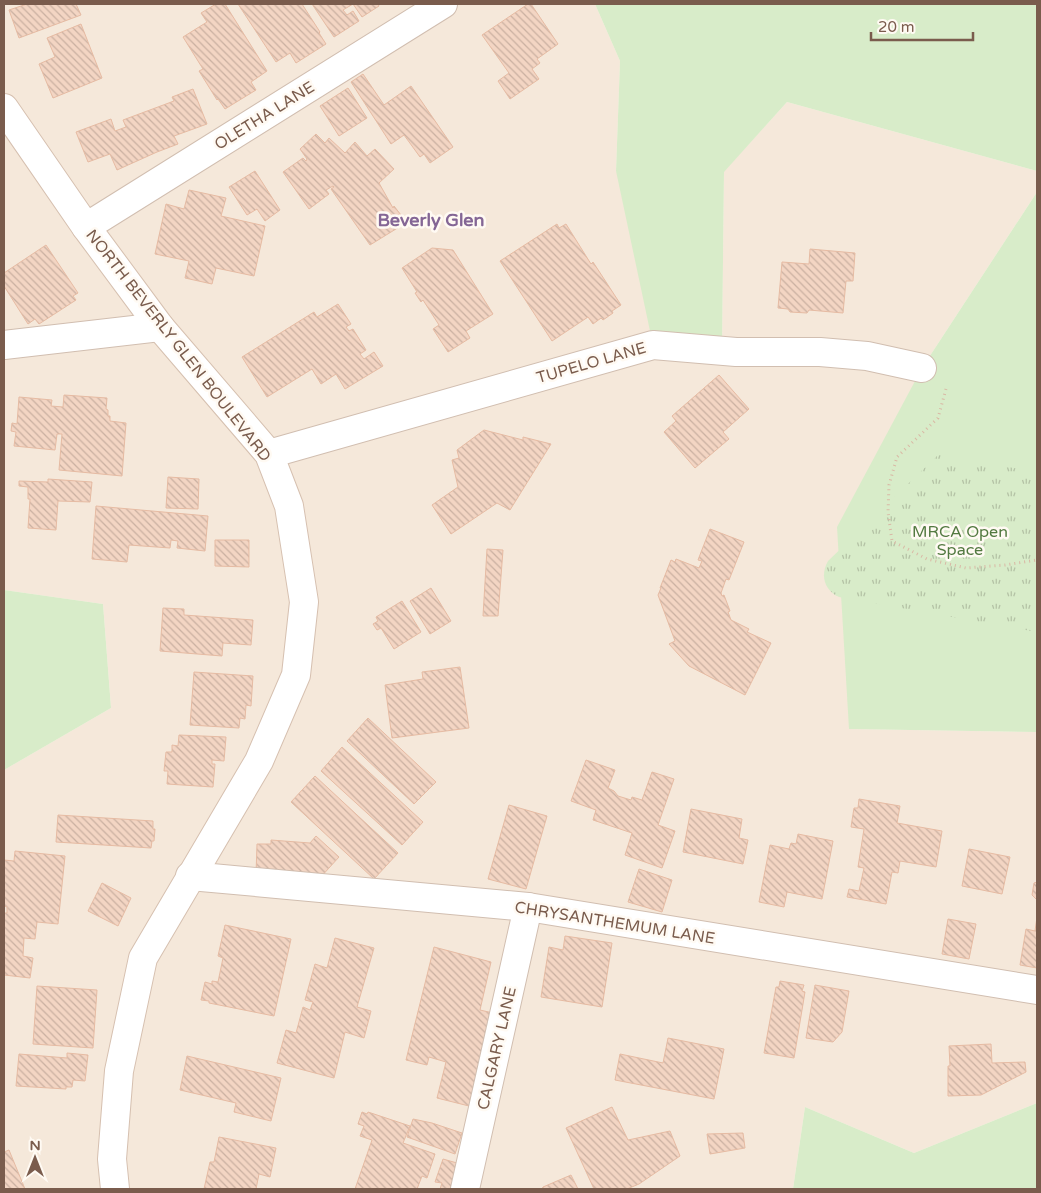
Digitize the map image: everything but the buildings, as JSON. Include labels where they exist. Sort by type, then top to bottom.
[{"type":"street","name":"OLETHA LANE","points":[[86,227],[442,4]]},
{"type":"street","name":"NORTH BEVERLY GLEN BOULEVARD","points":[[4,108],[86,227],[160,327],[269,454],[289,506],[304,602],[296,674],[259,761],[143,958],[119,1071],[112,1159],[115,1189]]},
{"type":"street","points":[[4,344],[160,327]]},
{"type":"street","name":"TUPELO LANE","points":[[269,454],[653,345],[736,352],[820,352],[867,356],[922,368]]},
{"type":"street","name":"CHRYSANTHEMUM LANE","points":[[190,876],[528,907],[1037,990]]},
{"type":"street","name":"CALGARY LANE","points":[[465,1189],[528,907]]},
{"type":"path","points":[[922,368],[946,389],[938,418],[897,457],[889,485],[888,512],[892,541],[927,558],[966,568],[1037,560]]},
{"type":"shaded area","points":[[4,4],[595,4],[620,61],[616,171],[722,350],[724,171],[787,102],[1037,171],[1037,192],[922,368],[849,729],[1037,732],[1037,1103],[914,1153],[805,1107],[793,1189],[4,1189],[4,770],[111,708],[103,604],[4,590]]},
{"type":"green space","points":[[595,4],[1037,4],[1037,171],[787,102],[724,172],[722,350],[653,345],[616,171],[620,61]]},
{"type":"green space","points":[[1037,192],[1037,732],[849,729],[837,527],[922,368]]},
{"type":"green space","name":"MRCA Open Space","points":[[938,455],[1037,472],[1037,632],[839,597],[827,586],[824,572],[828,561]]},
{"type":"green space","points":[[4,590],[103,604],[111,708],[4,770]]},
{"type":"green space","points":[[1037,1103],[1037,1189],[793,1189],[805,1107],[914,1153]]},
{"type":"district","name":"Beverly Glen","points":[[431,220]]}]
